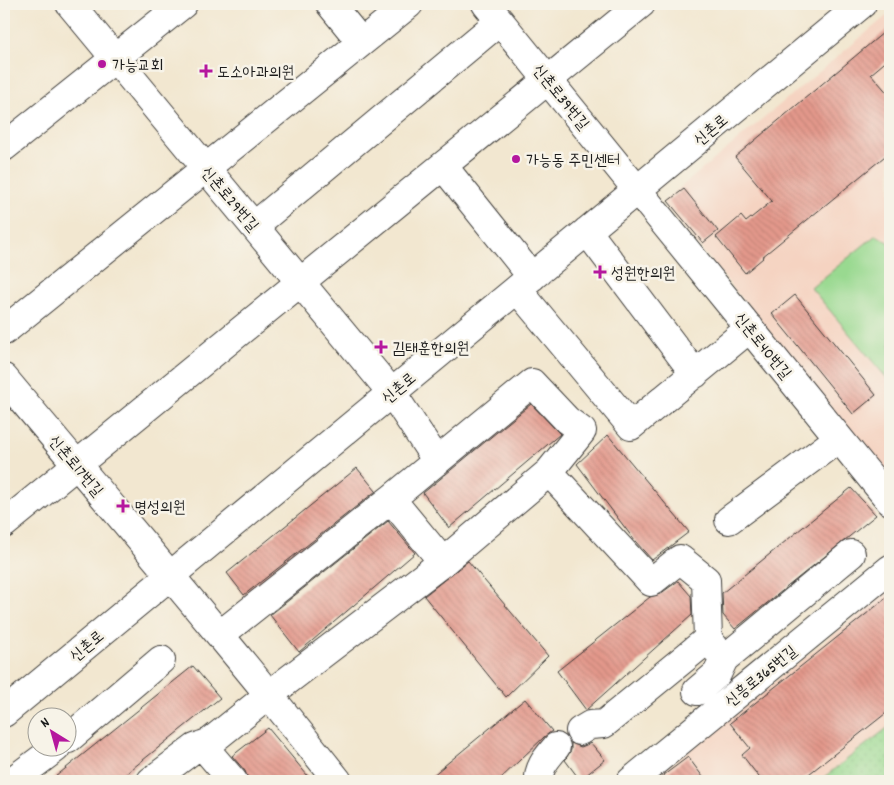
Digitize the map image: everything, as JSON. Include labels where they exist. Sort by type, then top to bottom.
[{"type":"street","name":"신촌로29번길","points":[[70,4],[392,392],[437,461]]},
{"type":"street","points":[[4,148],[183,4]]},
{"type":"street","points":[[330,4],[361,42]]},
{"type":"street","points":[[4,331],[409,4]]},
{"type":"street","points":[[4,524],[641,4]]},
{"type":"street","name":"신촌로","points":[[4,714],[862,4]]},
{"type":"street","points":[[254,226],[493,12]]},
{"type":"street","name":"신촌로39번길","points":[[493,12],[638,189]]},
{"type":"street","points":[[443,166],[524,283],[631,426],[750,328]]},
{"type":"street","name":"신촌로40번길","points":[[638,189],[890,502]]},
{"type":"street","points":[[587,231],[696,374]]},
{"type":"street","name":"신촌로17번길","points":[[4,378],[221,634],[338,781]]},
{"type":"street","points":[[151,781],[195,748],[210,742],[443,562],[549,472],[582,431],[567,420],[532,383],[391,499],[221,634]]},
{"type":"street","points":[[729,520],[839,438]]},
{"type":"street","points":[[549,472],[651,582],[680,558],[706,580],[716,649],[717,674],[697,690]]},
{"type":"street","points":[[391,499],[443,562]]},
{"type":"street","points":[[580,730],[590,725],[604,724],[716,649],[851,554]]},
{"type":"street","name":"신흥로365번길","points":[[630,781],[890,569]]},
{"type":"street","points":[[78,730],[161,660]]},
{"type":"street","points":[[202,746],[232,781]]},
{"type":"street","points":[[539,781],[539,773],[545,760],[556,747]]},
{"type":"street","points":[[12,781],[43,758]]},
{"type":"shaded area","points":[[890,13],[890,480],[663,202]]},
{"type":"shaded area","points":[[890,589],[890,781],[651,781]]},
{"type":"green space","points":[[876,235],[890,243],[890,382],[811,288]]},
{"type":"green space","points":[[890,726],[890,781],[819,781]]},
{"type":"building","points":[[890,27],[890,58],[871,74],[890,96],[890,152],[745,273],[716,237],[741,216],[746,222],[772,201],[735,157]]},
{"type":"building","points":[[684,189],[718,231],[703,243],[668,201]]},
{"type":"building","points":[[795,295],[876,395],[853,414],[772,314]]},
{"type":"building","points":[[531,404],[560,434],[449,528],[423,493]]},
{"type":"building","points":[[608,435],[689,532],[652,560],[635,541],[577,464]]},
{"type":"building","points":[[357,468],[376,491],[244,595],[227,573]]},
{"type":"building","points":[[851,488],[876,515],[735,629],[723,615],[722,593]]},
{"type":"building","points":[[388,521],[415,553],[299,652],[270,615]]},
{"type":"building","points":[[468,561],[548,656],[506,697],[424,596]]},
{"type":"building","points":[[678,581],[691,596],[692,615],[586,710],[557,671],[650,597],[660,594]]},
{"type":"building","points":[[890,595],[890,710],[800,781],[762,781],[742,755],[750,748],[730,723]]},
{"type":"building","points":[[193,666],[220,698],[117,781],[50,781]]},
{"type":"building","points":[[525,699],[552,731],[498,781],[426,781]]},
{"type":"building","points":[[268,728],[312,781],[251,781],[248,779],[245,771],[232,756]]},
{"type":"building","points":[[571,743],[581,747],[591,743],[605,760],[580,780],[565,760],[571,750]]},
{"type":"building","points":[[688,757],[706,781],[656,781]]},
{"type":"place","name":"가능교회","points":[[102,64]]},
{"type":"place","name":"도소아과의원","points":[[206,71]]},
{"type":"place","name":"가능동 주민센터","points":[[516,159]]},
{"type":"place","name":"성원한의원","points":[[600,272]]},
{"type":"place","name":"김태훈한의원","points":[[381,347]]},
{"type":"place","name":"명성의원","points":[[123,506]]}]
